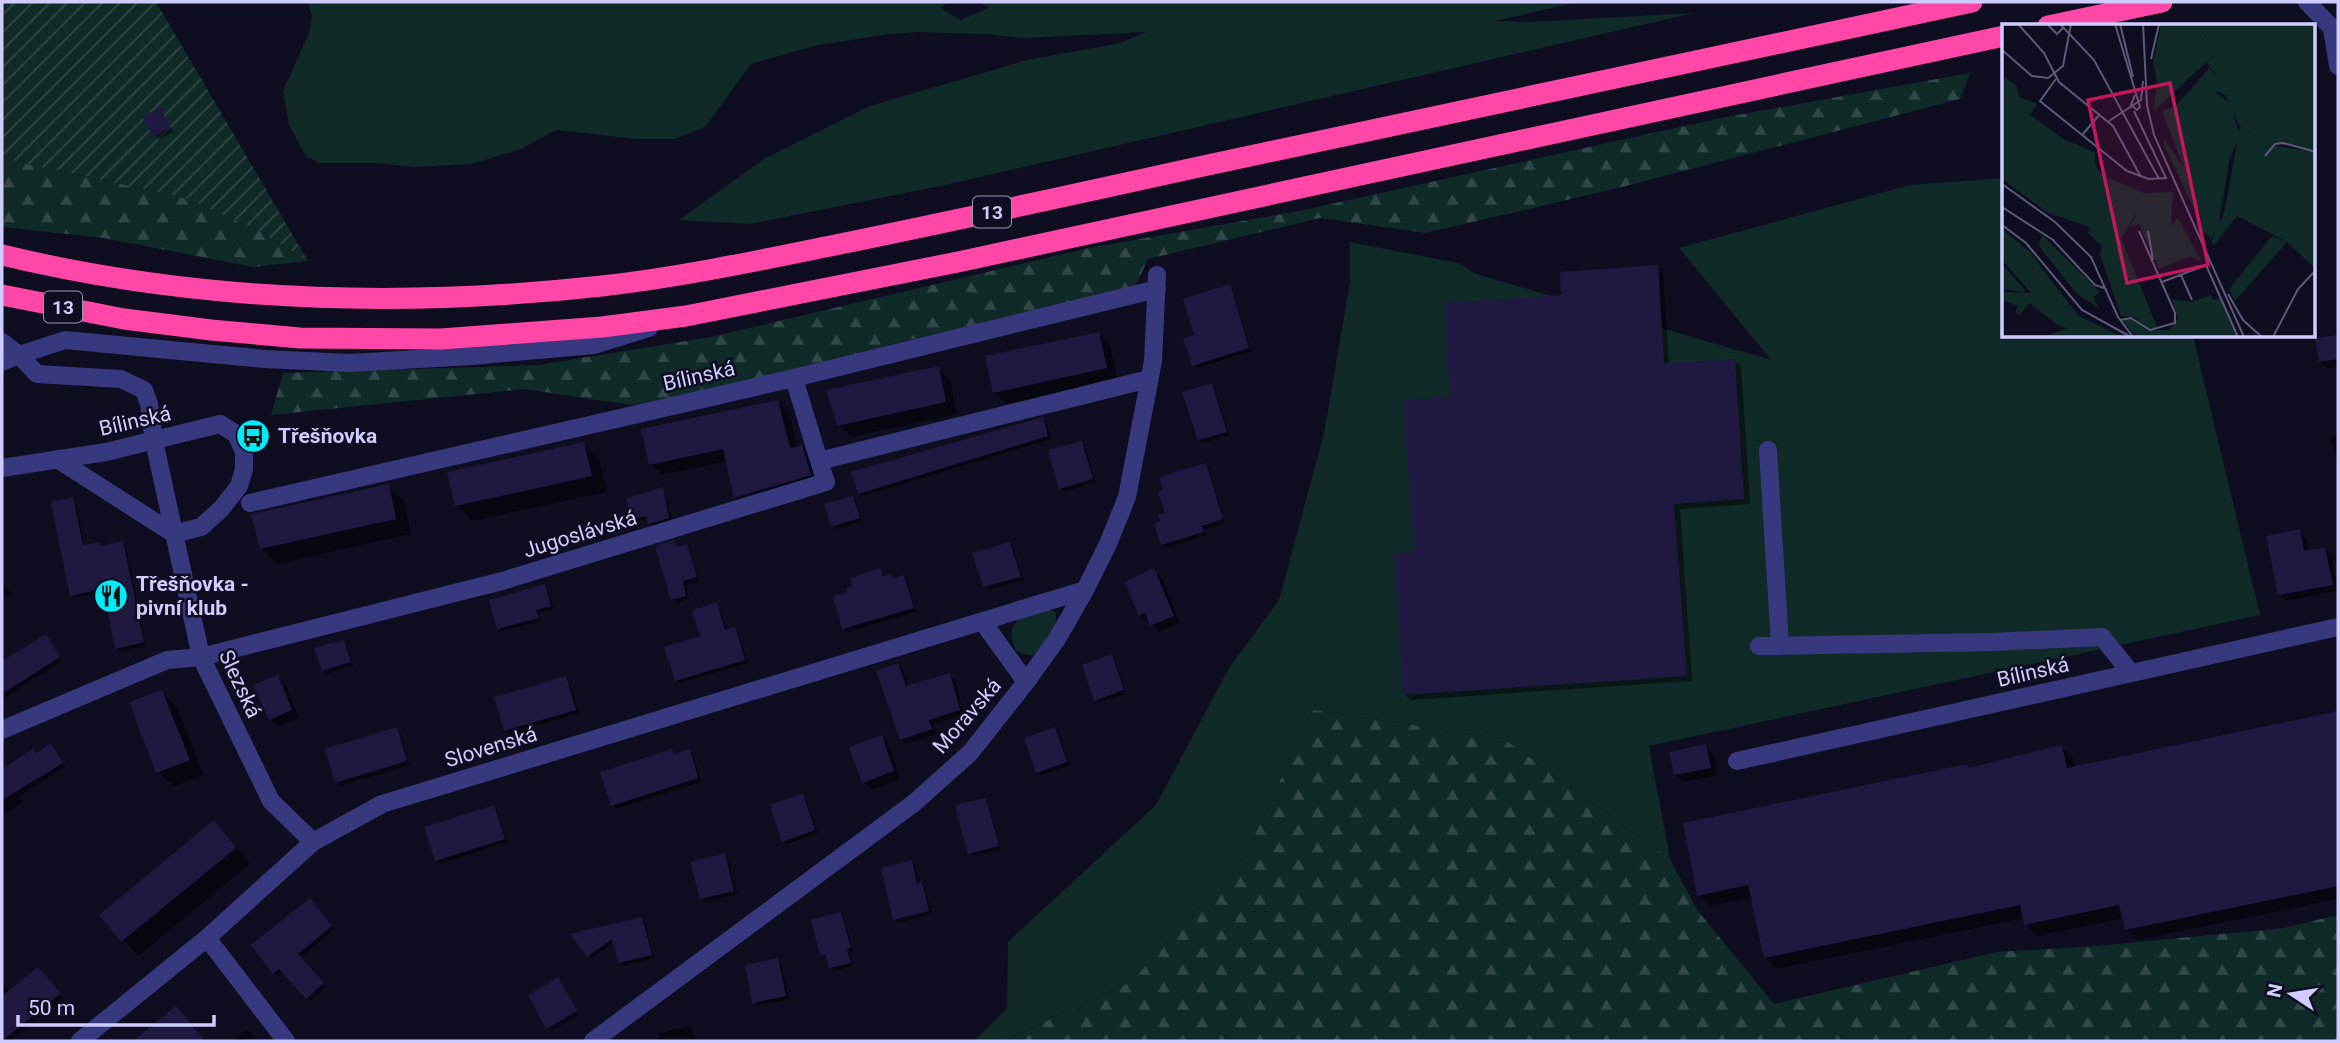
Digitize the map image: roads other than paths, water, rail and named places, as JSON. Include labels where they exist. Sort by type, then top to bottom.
[{"type":"highway","name":"13","points":[[2,254],[163,284],[235,292],[324,297],[439,298],[602,286],[685,274],[953,221],[1972,2]]},
{"type":"highway","points":[[2058,24],[2162,2]]},
{"type":"highway","name":"13","points":[[2,295],[124,318],[211,330],[300,338],[441,339],[602,327],[686,316],[958,262],[2002,36]]},
{"type":"street","points":[[2308,2],[2335,27],[2338,66]]},
{"type":"street","name":"Bílinská","points":[[250,503],[794,378],[1157,282]]},
{"type":"street","name":"Moravská","points":[[593,1041],[914,803],[970,753],[1026,682],[1057,639],[1085,590],[1127,497],[1153,361],[1157,282]]},
{"type":"street","points":[[2,362],[65,340],[265,359],[349,363],[390,361],[594,345],[686,316]]},
{"type":"street","points":[[2,342],[19,355]]},
{"type":"street","name":"Slezská","points":[[19,355],[37,374],[121,379],[144,390],[201,657],[271,801],[313,842]]},
{"type":"street","points":[[794,378],[819,461],[1149,379]]},
{"type":"street","name":"Bílinská","points":[[2,468],[106,452],[220,424],[236,434],[244,452],[244,469],[239,486],[221,509],[201,527],[174,534]]},
{"type":"street","points":[[1768,450],[1780,646]]},
{"type":"street","points":[[57,459],[174,534]]},
{"type":"street","name":"Jugoslávská","points":[[2,730],[167,660],[201,657],[502,581],[825,482],[819,461]]},
{"type":"street","name":"Slovenská","points":[[80,1041],[206,938],[313,842],[382,804],[1085,590]]},
{"type":"street","points":[[982,621],[1026,682]]},
{"type":"street","name":"Bílinská","points":[[1737,761],[2338,626]]},
{"type":"street","points":[[1759,646],[1992,642],[2102,637],[2131,673]]},
{"type":"street","points":[[206,938],[286,1041]]},
{"type":"place","name":"Třešňovka","points":[[253,436]]},
{"type":"place","name":"Třešňovka - pivní klub","points":[[111,596]]}]
